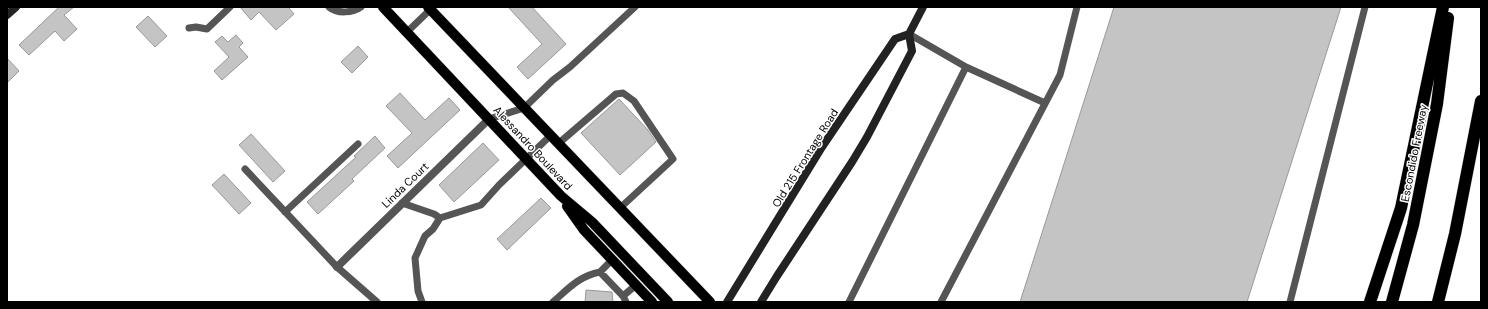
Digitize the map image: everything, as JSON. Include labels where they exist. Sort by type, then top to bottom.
[{"type":"highway","points":[[1370,302],[1401,208],[1443,7]]},
{"type":"highway","name":"Escondido Freeway","points":[[1392,302],[1413,224],[1437,104],[1449,7]]},
{"type":"highway","points":[[1438,302],[1455,234],[1481,101]]},
{"type":"main road","name":"Alessandro Boulevard","points":[[383,7],[527,158],[561,196],[592,222],[668,302]]},
{"type":"main road","name":"Alessandro Boulevard","points":[[430,8],[710,302]]},
{"type":"main road","points":[[561,196],[584,230],[652,302]]},
{"type":"street","points":[[7,15],[16,7]]},
{"type":"street","points":[[761,302],[852,162],[867,136],[912,51],[909,34],[923,7]]},
{"type":"street","name":"Old 215 Frontage Road","points":[[728,302],[822,148],[894,39],[909,34]]},
{"type":"street","name":"Linda Court","points":[[337,267],[490,119]]},
{"type":"lane","points":[[189,28],[196,27],[207,29],[230,7]]},
{"type":"lane","points":[[329,7],[331,9],[344,12],[361,7]]},
{"type":"lane","points":[[490,119],[524,108],[635,7]]},
{"type":"lane","points":[[941,302],[1060,75],[1077,7]]},
{"type":"lane","points":[[1290,302],[1365,7]]},
{"type":"lane","points":[[407,32],[430,8]]},
{"type":"lane","points":[[909,34],[966,67],[1044,103]]},
{"type":"lane","points":[[849,302],[966,67]]},
{"type":"lane","points":[[559,144],[616,94],[623,93],[634,101],[673,159],[620,208]]},
{"type":"lane","points":[[422,302],[418,291],[415,258],[425,236],[433,229],[440,218],[481,205],[551,135]]},
{"type":"lane","points":[[286,212],[358,144]]},
{"type":"lane","points":[[245,169],[337,267],[377,302]]},
{"type":"lane","points":[[402,203],[434,214],[440,218]]},
{"type":"lane","points":[[553,302],[578,280],[588,274],[600,272],[612,260]]},
{"type":"lane","points":[[600,272],[625,299],[636,285]]},
{"type":"building","points":[[59,7],[74,7],[64,15],[77,29],[64,41],[55,31],[29,55],[19,45]]},
{"type":"building","points":[[240,7],[288,7],[294,14],[276,30],[259,12],[251,20]]},
{"type":"building","points":[[508,7],[532,7],[566,44],[528,79],[517,67],[542,44]]},
{"type":"building","points":[[1114,7],[1341,7],[1247,302],[1020,302]]},
{"type":"building","points":[[148,16],[167,36],[155,47],[136,27]]},
{"type":"building","points":[[236,35],[243,43],[239,47],[248,57],[222,80],[214,71],[229,57],[215,42],[222,36],[228,42]]},
{"type":"building","points":[[358,46],[368,57],[352,73],[341,62]]},
{"type":"building","points":[[7,58],[19,71],[7,83]]},
{"type":"building","points":[[400,93],[425,120],[449,98],[460,110],[398,168],[387,156],[412,133],[386,106]]},
{"type":"building","points":[[619,99],[648,130],[656,142],[620,175],[581,133]]},
{"type":"building","points":[[251,134],[285,171],[273,182],[239,145]]},
{"type":"building","points":[[375,136],[385,148],[352,179],[354,181],[318,214],[307,202],[356,157],[354,156]]},
{"type":"building","points":[[483,143],[499,160],[454,202],[439,185]]},
{"type":"building","points":[[224,174],[251,203],[239,214],[212,185]]},
{"type":"building","points":[[541,198],[551,208],[507,250],[497,239]]},
{"type":"building","points":[[586,290],[612,292],[613,302],[585,302]]}]
